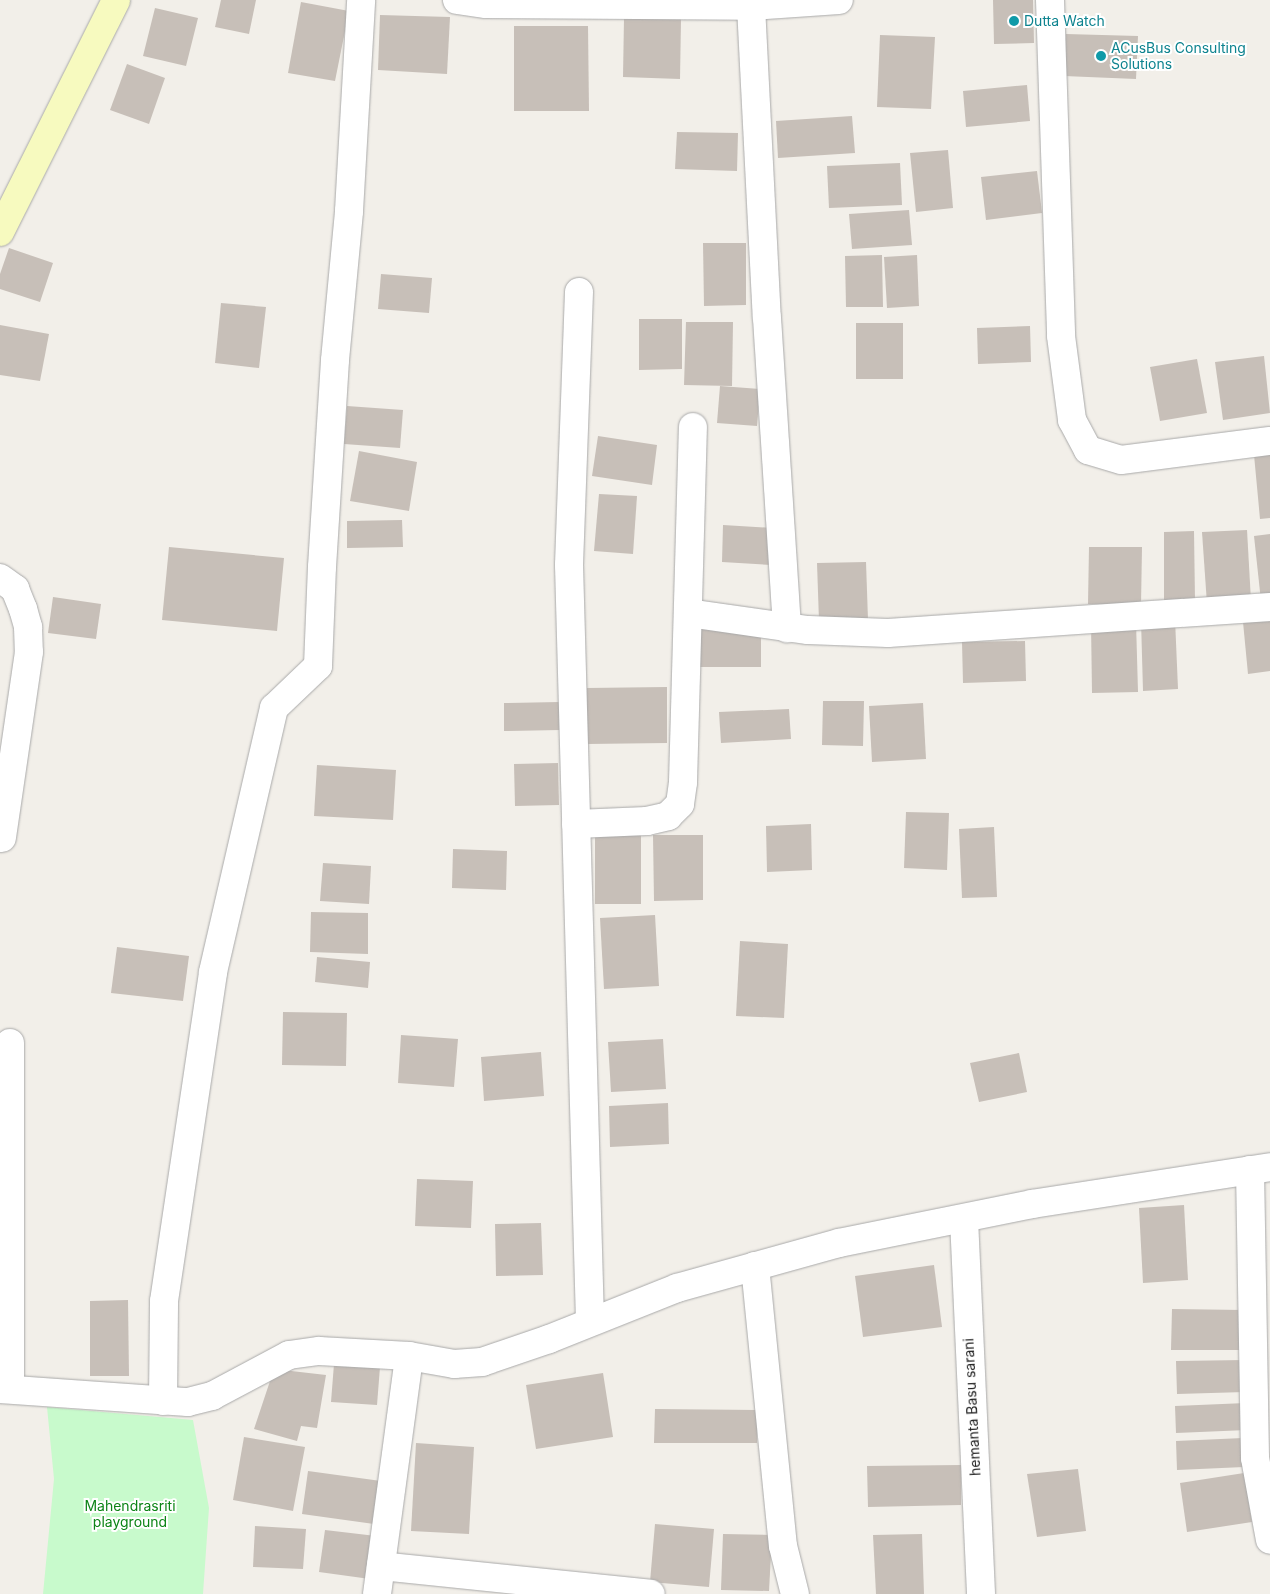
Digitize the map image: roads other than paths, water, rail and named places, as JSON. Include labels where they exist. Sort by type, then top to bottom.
[{"type":"street","points":[[0,232],[116,0]]},
{"type":"street","points":[[163,1401],[164,1301],[213,972],[274,708],[318,666],[335,360],[350,211],[360,0]]},
{"type":"street","points":[[457,0],[486,4],[763,3],[839,0]]},
{"type":"street","points":[[1050,0],[1061,336],[1072,420],[1088,450],[1121,460],[1270,441]]},
{"type":"street","points":[[763,3],[767,318],[787,628]]},
{"type":"street","points":[[579,292],[569,564],[590,1320]]},
{"type":"street","points":[[576,824],[647,821],[668,816],[680,804],[684,782],[693,427]]},
{"type":"street","points":[[0,578],[14,589],[23,609],[28,627],[29,652],[2,838]]},
{"type":"street","points":[[688,613],[787,628],[844,633],[944,631],[1270,607]]},
{"type":"street","points":[[10,1043],[5,1150],[5,1389],[188,1402],[212,1396],[289,1355],[319,1351],[409,1356],[454,1364],[482,1362],[549,1339],[590,1320],[677,1288],[838,1243],[1032,1204],[1260,1168],[1255,1458],[1270,1540]]},
{"type":"street","name":"hemanta Basu sarani","points":[[964,1219],[981,1594]]},
{"type":"street","points":[[755,1266],[783,1546],[795,1594]]},
{"type":"street","points":[[377,1594],[409,1356]]},
{"type":"street","points":[[381,1566],[651,1594]]},
{"type":"place","name":"Dutta Watch","points":[[1014,21]]},
{"type":"place","name":"ACusBus Consulting Solutions","points":[[1101,56]]},
{"type":"park label","name":"Mahendrasriti playground","points":[[130,1514]]}]
